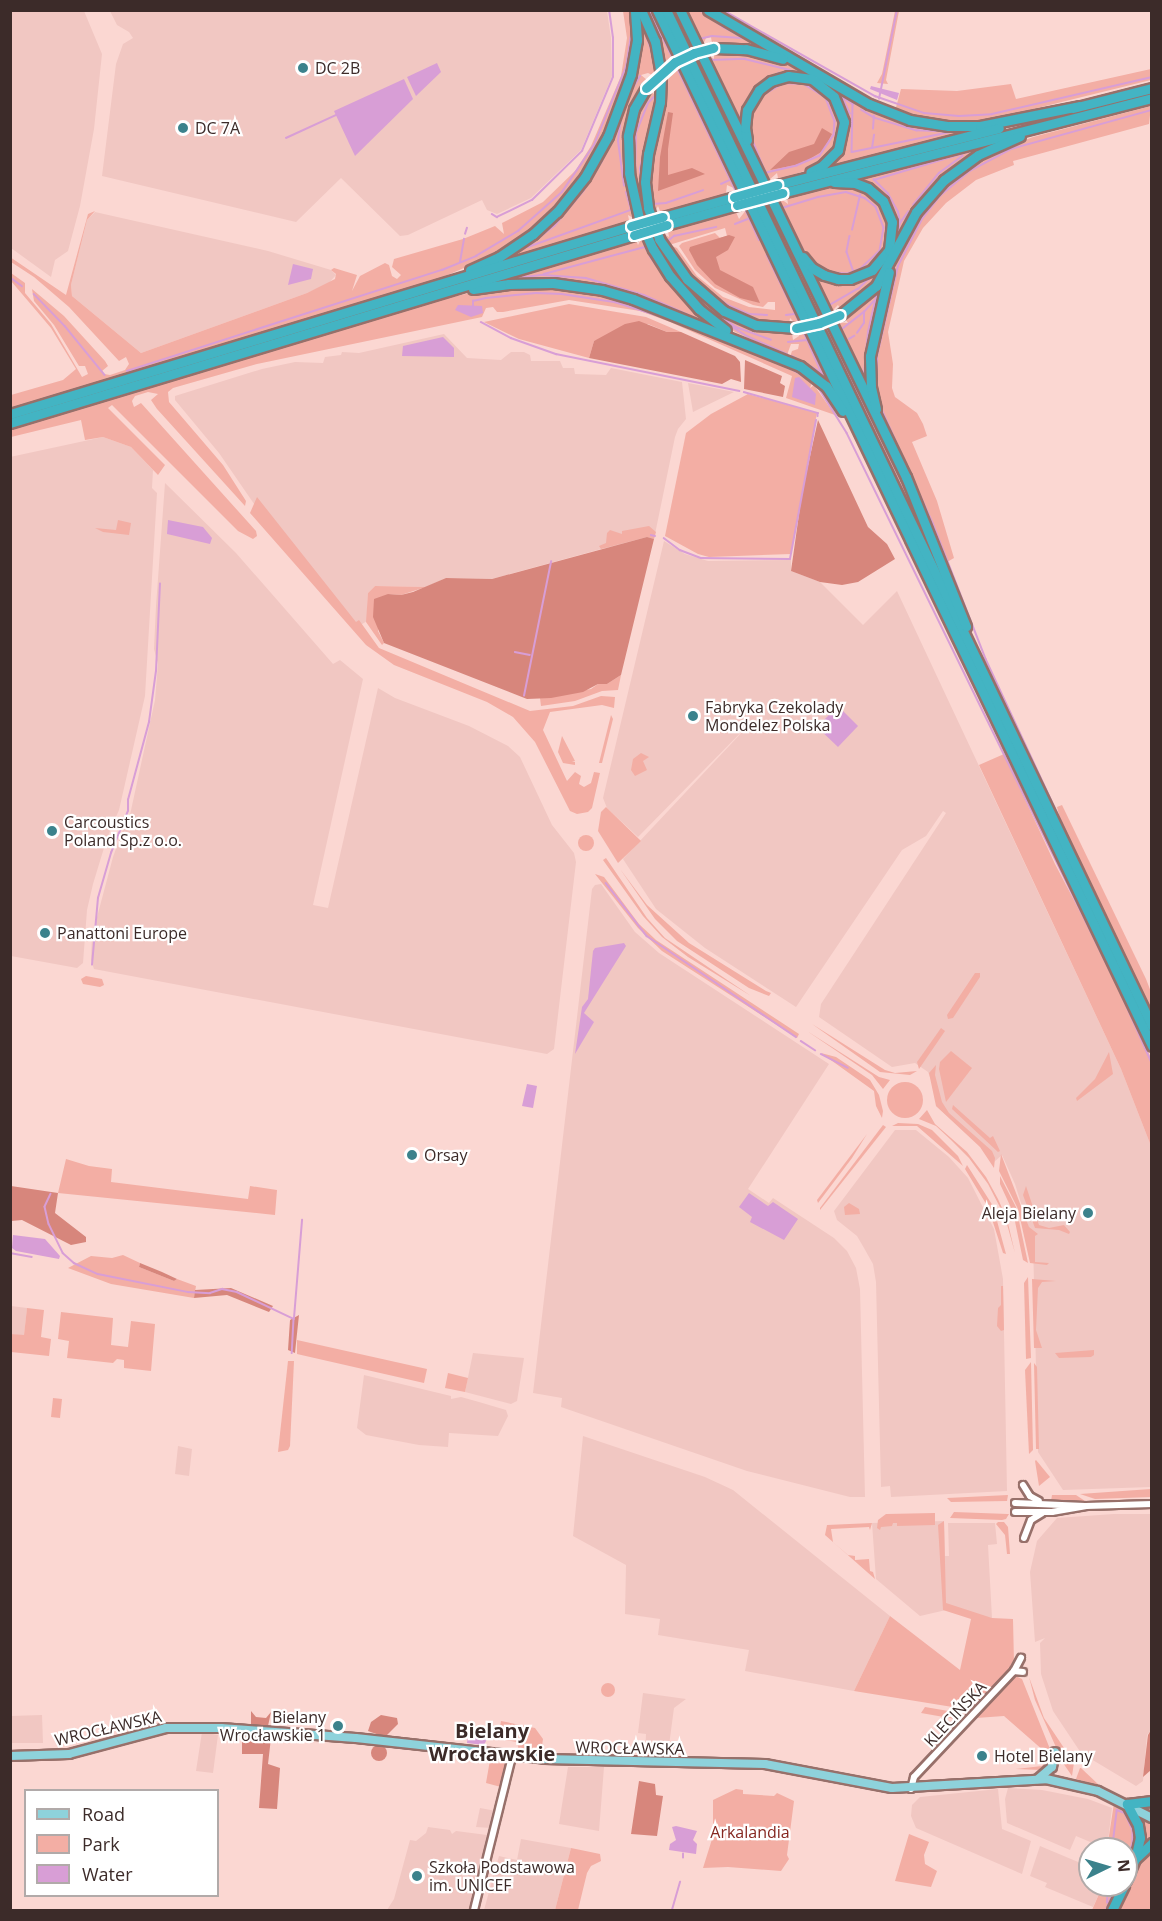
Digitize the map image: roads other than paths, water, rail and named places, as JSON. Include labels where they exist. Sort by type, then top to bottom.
[{"type":"highway","points":[[425,289],[482,266],[512,249],[543,225],[576,189],[608,136],[631,74],[637,40],[635,10]]},
{"type":"highway","points":[[641,10],[655,41],[661,74],[660,102],[648,154],[645,181],[648,208],[659,239],[687,279],[724,311],[756,325],[796,328],[815,325],[840,315],[876,286],[899,243],[930,195],[967,162],[1006,141],[1063,121]]},
{"type":"highway","points":[[657,10],[1152,1046]]},
{"type":"highway","points":[[666,10],[1152,1026]]},
{"type":"highway","points":[[680,10],[929,529],[977,660]]},
{"type":"highway","points":[[708,10],[831,83]]},
{"type":"highway","points":[[745,342],[707,316],[676,284],[653,249],[639,218],[629,173],[628,136],[634,109],[646,88],[675,62],[713,48],[734,48],[768,54],[892,114],[942,126],[995,124],[1152,88]]},
{"type":"highway","points":[[754,162],[745,128],[747,110],[754,96],[771,81],[788,76],[804,77],[820,84],[839,104],[844,122],[841,142],[832,158],[822,166],[779,189]]},
{"type":"highway","points":[[790,182],[1063,121],[1152,98]]},
{"type":"highway","points":[[805,186],[1079,106]]},
{"type":"highway","points":[[10,423],[420,300],[665,221],[779,189],[846,182],[874,192],[889,213],[892,230],[891,244],[885,256],[872,270],[854,278],[838,279],[812,268],[790,237]]},
{"type":"highway","points":[[10,414],[425,289],[633,231]]},
{"type":"highway","points":[[888,442],[872,392],[870,362],[883,296],[899,243]]},
{"type":"highway","points":[[420,300],[502,284],[569,285],[640,301],[790,361],[816,376],[830,390],[865,444]]},
{"type":"highway","points":[[1138,1843],[1140,1833],[1127,1804],[1152,1801]]},
{"type":"highway","points":[[1138,1856],[1152,1843]]},
{"type":"highway","points":[[1112,1911],[1118,1897]]},
{"type":"main road","name":"WROCŁAWSKA","points":[[10,1756],[69,1754],[154,1731],[191,1727],[356,1738],[512,1757],[765,1764],[879,1786],[910,1789],[1038,1779],[1071,1783],[1098,1791],[1152,1818]]},
{"type":"main road","points":[[1038,1779],[1052,1767],[1055,1752]]},
{"type":"street","points":[[1023,1485],[1030,1496],[1046,1503]]},
{"type":"street","points":[[1015,1503],[1086,1506],[1152,1504]]},
{"type":"street","points":[[1015,1512],[1046,1512],[1086,1506]]},
{"type":"street","points":[[1024,1538],[1031,1520],[1046,1512]]},
{"type":"street","name":"KLECIŃSKA","points":[[910,1789],[914,1778],[1014,1671],[1021,1658]]},
{"type":"street","points":[[1014,1671],[1023,1672]]},
{"type":"street","points":[[474,1911],[512,1757]]},
{"type":"water","points":[[437,63],[441,72],[416,96],[407,77]]},
{"type":"water","points":[[404,79],[413,99],[355,156],[334,111]]},
{"type":"water","points":[[871,86],[899,93],[897,100],[870,89]]},
{"type":"water","points":[[293,264],[313,269],[311,279],[288,285]]},
{"type":"water","points":[[458,305],[482,306],[483,313],[471,317],[455,310]]},
{"type":"water","points":[[443,337],[454,348],[454,357],[402,356],[403,346]]},
{"type":"water","points":[[799,377],[816,394],[815,405],[792,397],[795,378]]},
{"type":"water","points":[[168,520],[203,527],[212,538],[210,544],[167,534]]},
{"type":"water","points":[[838,706],[858,726],[838,747],[817,727]]},
{"type":"water","points":[[624,943],[626,946],[584,1013],[594,1022],[575,1054],[582,1007],[588,999],[593,951],[595,948]]},
{"type":"water","points":[[527,1084],[537,1086],[533,1108],[522,1106]]},
{"type":"water","points":[[749,1193],[768,1206],[773,1202],[798,1219],[784,1240],[750,1222],[752,1217],[739,1207]]},
{"type":"water","points":[[13,1235],[45,1239],[60,1256],[59,1259],[16,1251],[12,1248]]},
{"type":"water","points":[[468,1734],[488,1737],[484,1745],[467,1743]]},
{"type":"water","points":[[672,1827],[697,1831],[693,1840],[697,1844],[696,1854],[669,1850],[670,1844],[676,1840]]},
{"type":"waterway","points":[[492,214],[497,217],[532,200],[582,151],[613,77],[613,38],[609,10]]},
{"type":"waterway","points":[[630,10],[631,17]]},
{"type":"waterway","points":[[649,10],[673,58]]},
{"type":"waterway","points":[[673,10],[692,50]]},
{"type":"waterway","points":[[686,10],[696,33]]},
{"type":"waterway","points":[[700,10],[723,27],[766,49]]},
{"type":"waterway","points":[[723,10],[875,96],[924,113],[959,116],[992,114],[1152,77]]},
{"type":"waterway","points":[[879,99],[897,10]]},
{"type":"waterway","points":[[643,25],[653,54]]},
{"type":"waterway","points":[[127,371],[442,270],[476,256],[518,231],[562,192],[594,145],[626,67],[632,28]]},
{"type":"waterway","points":[[699,39],[712,36],[741,38]]},
{"type":"waterway","points":[[698,37],[703,47]]},
{"type":"waterway","points":[[636,70],[640,51]]},
{"type":"waterway","points":[[662,51],[665,65]]},
{"type":"waterway","points":[[707,54],[712,65]]},
{"type":"waterway","points":[[695,57],[757,185]]},
{"type":"waterway","points":[[710,60],[745,59],[790,70]]},
{"type":"waterway","points":[[676,65],[737,193]]},
{"type":"waterway","points":[[714,69],[739,118],[755,89]]},
{"type":"waterway","points":[[758,85],[779,73],[803,73]]},
{"type":"waterway","points":[[631,91],[640,76]]},
{"type":"waterway","points":[[655,142],[665,100],[666,76]]},
{"type":"waterway","points":[[621,117],[633,80]]},
{"type":"waterway","points":[[760,97],[783,83],[804,84],[826,98],[835,121],[834,135],[820,156],[797,166],[766,173],[771,183]]},
{"type":"waterway","points":[[835,92],[853,104],[852,152],[950,132],[917,131],[874,118],[861,110]]},
{"type":"waterway","points":[[635,180],[636,133],[648,103],[656,95]]},
{"type":"waterway","points":[[641,205],[643,211],[640,169],[656,98]]},
{"type":"waterway","points":[[843,98],[850,113]]},
{"type":"waterway","points":[[877,393],[877,356],[898,266],[922,219],[941,195],[970,171],[1011,149],[1152,110]]},
{"type":"waterway","points":[[286,138],[336,115]]},
{"type":"waterway","points":[[873,129],[874,116]]},
{"type":"waterway","points":[[624,186],[618,141],[621,117],[602,162],[584,191],[555,226],[528,247],[631,210],[626,193]]},
{"type":"waterway","points":[[872,148],[874,135]]},
{"type":"waterway","points":[[751,136],[766,173]]},
{"type":"waterway","points":[[895,241],[900,223],[898,212],[888,194],[874,180],[978,149]]},
{"type":"waterway","points":[[913,205],[939,173],[962,156]]},
{"type":"waterway","points":[[650,179],[651,192]]},
{"type":"waterway","points":[[721,184],[730,180]]},
{"type":"waterway","points":[[652,202],[653,204],[666,203],[703,190]]},
{"type":"waterway","points":[[782,208],[818,197],[846,192],[865,198],[876,207],[884,228],[880,251],[861,269],[847,274],[833,273]]},
{"type":"waterway","points":[[852,230],[860,195]]},
{"type":"waterway","points":[[778,198],[805,253]]},
{"type":"waterway","points":[[764,201],[778,230]]},
{"type":"waterway","points":[[745,208],[759,240]]},
{"type":"waterway","points":[[900,223],[908,212]]},
{"type":"waterway","points":[[735,224],[748,219]]},
{"type":"waterway","points":[[669,245],[668,241],[674,236],[716,227]]},
{"type":"waterway","points":[[465,234],[467,228]]},
{"type":"waterway","points":[[651,233],[678,278],[705,306],[736,327],[771,340]]},
{"type":"waterway","points":[[850,236],[847,252],[854,272]]},
{"type":"waterway","points":[[460,262],[464,239]]},
{"type":"waterway","points":[[507,257],[527,247]]},
{"type":"waterway","points":[[544,274],[645,247],[648,251]]},
{"type":"waterway","points":[[787,248],[821,318]]},
{"type":"waterway","points":[[767,255],[800,323]]},
{"type":"waterway","points":[[650,256],[672,287],[708,323]]},
{"type":"waterway","points":[[684,266],[699,284],[728,305],[749,314],[767,315]]},
{"type":"waterway","points":[[828,306],[858,289],[882,266]]},
{"type":"waterway","points":[[509,279],[543,275],[586,278],[644,295],[711,325]]},
{"type":"waterway","points":[[10,277],[22,286]]},
{"type":"waterway","points":[[847,285],[869,279]]},
{"type":"waterway","points":[[825,280],[842,285]]},
{"type":"waterway","points":[[850,350],[864,375],[868,332],[876,297],[881,288]]},
{"type":"waterway","points":[[473,306],[473,301],[486,298],[536,293],[562,294],[615,302],[672,320]]},
{"type":"waterway","points":[[34,294],[65,326],[105,375]]},
{"type":"waterway","points":[[842,329],[874,301]]},
{"type":"waterway","points":[[857,333],[864,323],[864,312]]},
{"type":"waterway","points":[[786,315],[794,314]]},
{"type":"waterway","points":[[723,321],[747,336],[787,354]]},
{"type":"waterway","points":[[481,322],[511,338],[556,354],[739,391]]},
{"type":"waterway","points":[[825,325],[923,532]]},
{"type":"waterway","points":[[838,327],[848,344]]},
{"type":"waterway","points":[[803,330],[822,373],[828,380]]},
{"type":"waterway","points":[[849,339],[854,336]]},
{"type":"waterway","points":[[788,342],[807,340]]},
{"type":"waterway","points":[[792,356],[821,372]]},
{"type":"waterway","points":[[774,360],[802,375],[819,388],[847,433],[1120,991],[1152,1063]]},
{"type":"waterway","points":[[744,392],[818,413],[818,416]]},
{"type":"waterway","points":[[879,403],[933,523],[986,659],[1099,902]]},
{"type":"waterway","points":[[664,538],[680,550],[701,558],[790,559],[816,420]]},
{"type":"waterway","points":[[651,535],[655,536]]},
{"type":"waterway","points":[[524,696],[551,562]]},
{"type":"waterway","points":[[92,965],[98,898],[111,853],[128,811],[128,800],[149,722],[156,671],[160,584]]},
{"type":"waterway","points":[[515,652],[530,655]]},
{"type":"waterway","points":[[606,883],[647,936],[796,1037]]},
{"type":"waterway","points":[[801,1041],[815,1050]]},
{"type":"waterway","points":[[821,1054],[848,1068]]},
{"type":"waterway","points":[[51,1194],[45,1207],[49,1224],[63,1253],[74,1263],[98,1274],[188,1292],[210,1293],[222,1289],[237,1292],[294,1319],[292,1353]]},
{"type":"waterway","points":[[294,1318],[302,1220]]},
{"type":"waterway","points":[[10,1253],[32,1257]]},
{"type":"waterway","points":[[1114,1837],[1117,1810],[1125,1813],[1133,1830],[1133,1837]]},
{"type":"waterway","points":[[672,1910],[680,1882]]},
{"type":"waterway","points":[[1107,1897],[1107,1903]]},
{"type":"waterway","points":[[1106,1910],[1111,1897]]},
{"type":"place","name":"DC 2B","points":[[303,68]]},
{"type":"place","name":"DC 7A","points":[[183,128]]},
{"type":"place","name":"Fabryka Czekolady Mondelez Polska","points":[[693,716]]},
{"type":"place","name":"Carcoustics Poland Sp.z o.o.","points":[[52,831]]},
{"type":"place","name":"Panattoni Europe","points":[[45,933]]},
{"type":"place","name":"Orsay","points":[[412,1155]]},
{"type":"place","name":"Aleja Bielany","points":[[1088,1213]]},
{"type":"place","name":"Bielany Wrocławskie 1","points":[[338,1726]]},
{"type":"place","name":"Hotel Bielany","points":[[982,1756]]},
{"type":"place","name":"Szkoła Podstawowa im. UNICEF","points":[[417,1876]]},
{"type":"district","name":"Bielany Wrocławskie","points":[[492,1742]]},
{"type":"park label","name":"Arkalandia","points":[[750,1832]]}]
